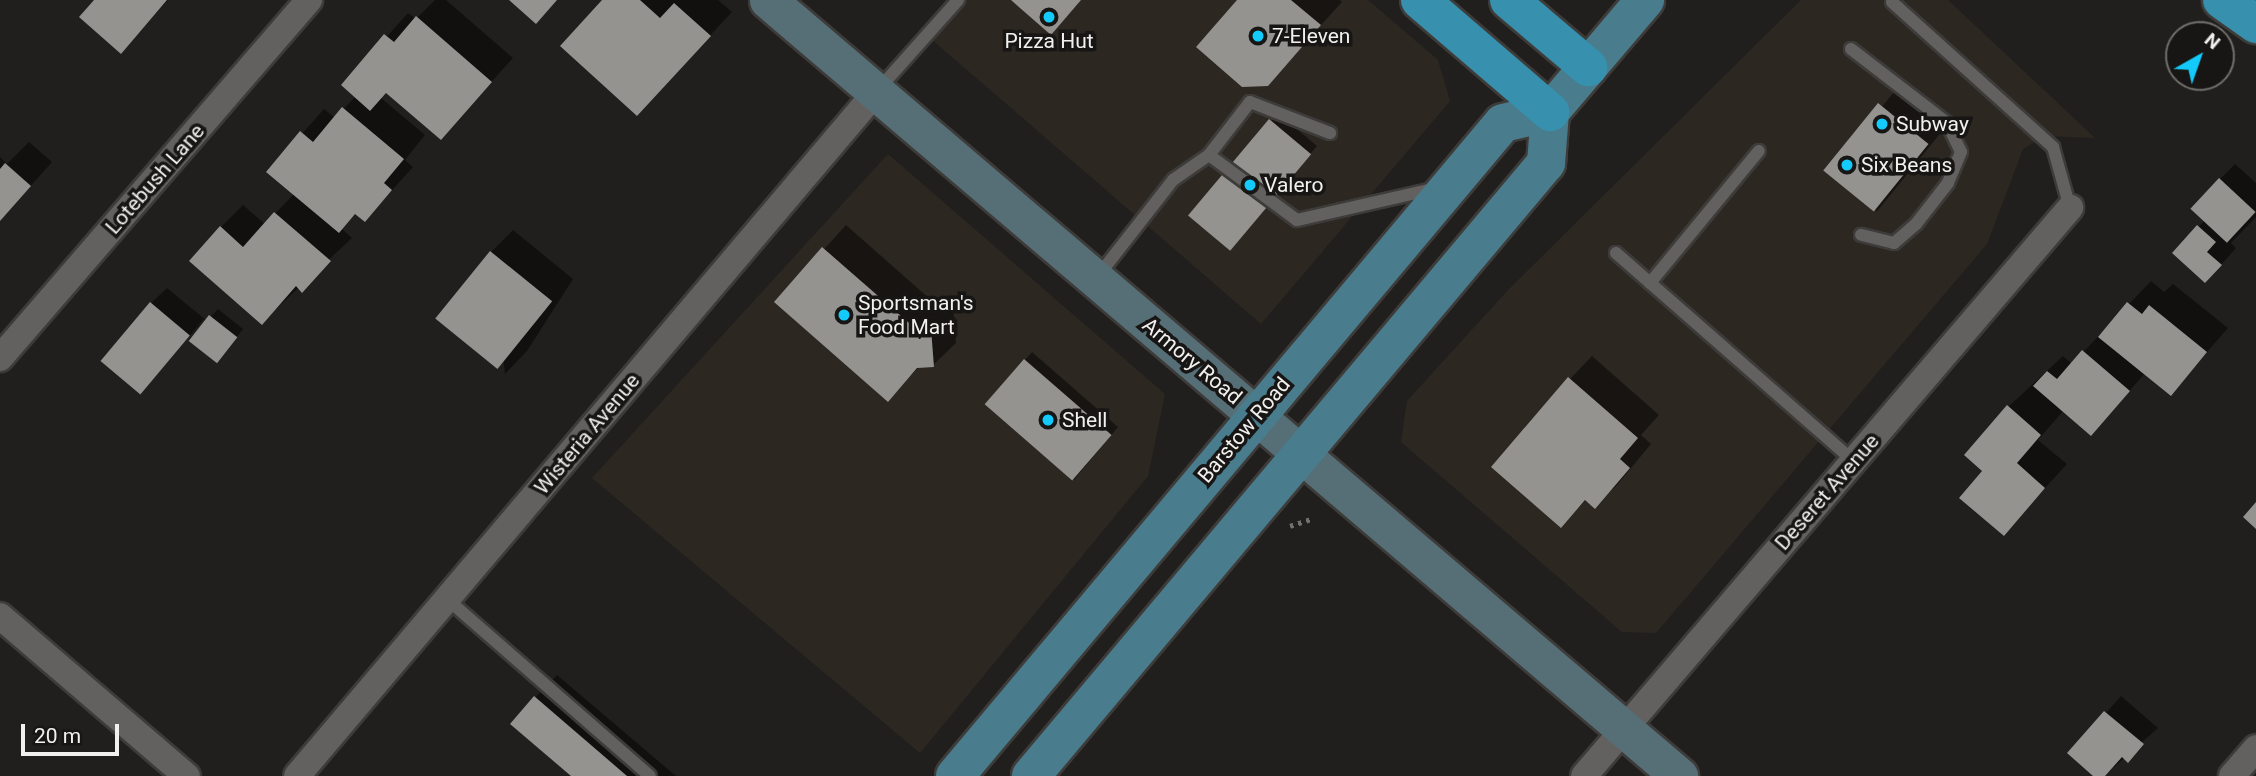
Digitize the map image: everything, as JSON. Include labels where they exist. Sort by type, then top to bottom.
[{"type":"highway","points":[[1420,0],[1550,113]]},
{"type":"highway","points":[[1509,0],[1588,67]]},
{"type":"highway","points":[[2222,0],[2256,24]]},
{"type":"highway","points":[[2240,0],[2256,14]]},
{"type":"main road","points":[[1031,776],[1546,163],[1550,113],[1645,0]]},
{"type":"main road","name":"Barstow Road","points":[[955,776],[1503,123],[1550,113]]},
{"type":"street","name":"Lotebush Lane","points":[[0,358],[309,0]]},
{"type":"street","name":"Armory Road","points":[[768,0],[1679,776]]},
{"type":"street","name":"Wisteria Avenue","points":[[297,776],[876,92]]},
{"type":"street","name":"Deseret Avenue","points":[[1584,776],[2070,208]]},
{"type":"street","points":[[0,616],[187,776]]},
{"type":"street","points":[[2232,776],[2256,748]]},
{"type":"lane","points":[[876,92],[958,0]]},
{"type":"lane","points":[[1892,2],[2053,147],[2070,208]]},
{"type":"lane","points":[[1851,49],[1947,123],[1961,152],[1948,183],[1916,224],[1894,243],[1861,235]]},
{"type":"lane","points":[[1096,279],[1173,180],[1209,155],[1250,102],[1330,133]]},
{"type":"lane","points":[[1650,283],[1759,151]]},
{"type":"lane","points":[[1209,155],[1297,220],[1451,185]]},
{"type":"lane","points":[[1616,253],[1854,461]]},
{"type":"lane","points":[[447,599],[650,776]]},
{"type":"shaded area","points":[[950,0],[1368,0],[1438,60],[1450,101],[1261,324],[923,32]]},
{"type":"shaded area","points":[[1801,0],[1948,0],[2095,138],[2045,136],[2023,149],[1987,244],[1656,633],[1622,632],[1401,442],[1407,401],[1509,289]]},
{"type":"shaded area","points":[[888,154],[1165,394],[1148,476],[920,753],[592,478]]},
{"type":"building","points":[[94,0],[167,0],[121,54],[79,17]]},
{"type":"building","points":[[509,0],[557,0],[536,24]]},
{"type":"building","points":[[602,0],[640,0],[660,18],[674,3],[711,36],[637,116],[560,46]]},
{"type":"building","name":"Pizza Hut","points":[[1011,0],[1081,0],[1051,35]]},
{"type":"building","name":"7-Eleven","points":[[1237,0],[1291,0],[1321,25],[1268,86],[1242,87],[1196,47]]},
{"type":"building","points":[[416,16],[492,82],[441,140],[386,93],[370,111],[341,85],[384,34],[394,42]]},
{"type":"building","points":[[1878,103],[1929,144],[1874,212],[1823,171]]},
{"type":"building","points":[[342,107],[404,159],[384,183],[392,190],[365,222],[355,214],[339,233],[266,172],[300,131],[313,142]]},
{"type":"building","name":"Valero","points":[[1269,119],[1311,154],[1230,251],[1188,216]]},
{"type":"building","points":[[5,163],[31,186],[0,221],[0,169]]},
{"type":"building","points":[[2219,178],[2256,212],[2227,243],[2190,209]]},
{"type":"building","points":[[274,212],[331,261],[302,293],[296,286],[262,325],[189,261],[220,226],[243,247]]},
{"type":"building","points":[[2197,225],[2216,242],[2207,252],[2222,265],[2205,283],[2172,253]]},
{"type":"building","name":"Sportsman's Food Mart","points":[[822,247],[916,329],[931,328],[934,367],[917,368],[888,402],[774,302]]},
{"type":"building","points":[[490,251],[552,301],[497,369],[435,319]]},
{"type":"building","points":[[150,302],[190,335],[140,394],[101,361]]},
{"type":"building","points":[[2127,302],[2142,314],[2149,305],[2207,352],[2171,396],[2098,337]]},
{"type":"building","points":[[209,315],[237,337],[217,363],[189,341]]},
{"type":"building","points":[[2082,350],[2130,391],[2091,436],[2033,386],[2047,371],[2057,379]]},
{"type":"building","name":"Shell","points":[[1024,359],[1112,435],[1072,480],[985,404]]},
{"type":"building","points":[[1568,377],[1638,438],[1620,459],[1630,468],[1595,509],[1585,500],[1561,528],[1491,467]]},
{"type":"building","points":[[2007,405],[2041,435],[2017,463],[2045,488],[2004,536],[1959,498],[1982,471],[1964,455]]},
{"type":"building","points":[[2256,502],[2256,529],[2243,517]]},
{"type":"building","points":[[534,696],[627,776],[571,776],[510,724]]},
{"type":"building","points":[[2104,711],[2144,744],[2128,763],[2122,757],[2105,776],[2093,776],[2067,753]]},
{"type":"place","name":"Pizza Hut","points":[[1049,17]]},
{"type":"place","name":"7-Eleven","points":[[1258,36]]},
{"type":"place","name":"Subway","points":[[1882,124]]},
{"type":"place","name":"Six Beans","points":[[1847,165]]},
{"type":"place","name":"Valero","points":[[1250,185]]},
{"type":"place","name":"Sportsman's Food Mart","points":[[844,315]]},
{"type":"place","name":"Shell","points":[[1048,420]]}]
